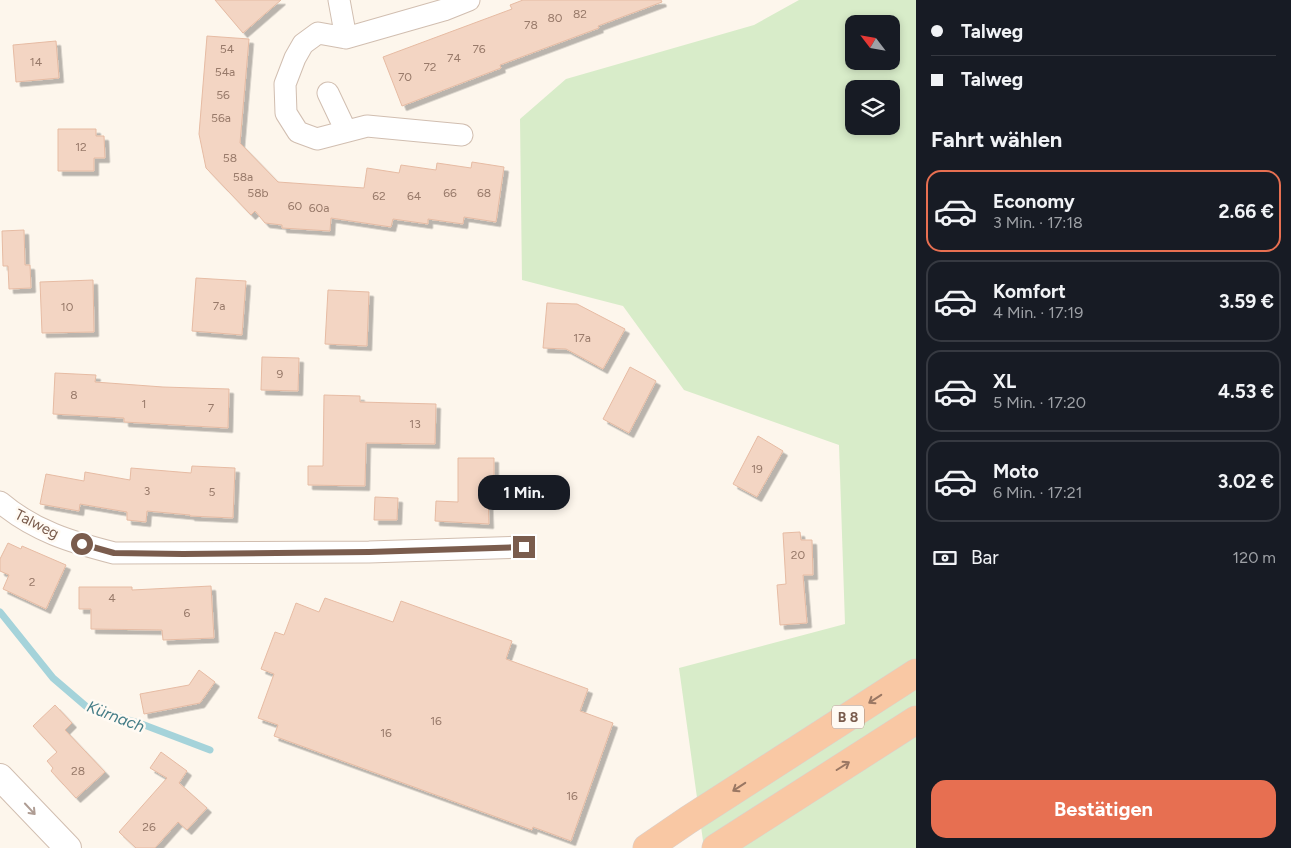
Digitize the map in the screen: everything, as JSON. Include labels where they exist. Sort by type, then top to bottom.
[{"type":"highway","name":"B 8","points":[[648,848],[780,760],[916,673]]},
{"type":"highway","name":"B 8","points":[[716,848],[916,720]]},
{"type":"street","points":[[339,0],[346,38]]},
{"type":"street","points":[[462,135],[366,126],[317,139],[298,132],[286,113],[286,84],[295,58],[303,44],[318,33],[346,38],[444,10],[469,0]]},
{"type":"street","points":[[328,93],[346,132]]},
{"type":"street","name":"Talweg","points":[[0,502],[17,516],[46,532],[114,553],[369,552],[524,547]]},
{"type":"street","points":[[0,777],[60,846]]},
{"type":"green space","points":[[799,0],[916,0],[916,848],[704,848],[679,668],[845,624],[839,445],[684,390],[623,306],[522,280],[520,119],[566,79],[754,25]]},
{"type":"building","points":[[215,0],[281,0],[243,33]]},
{"type":"building","points":[[523,0],[661,0],[662,2],[500,65],[501,68],[402,106],[383,57],[512,9],[510,5]]},
{"type":"building","points":[[207,36],[249,39],[240,143],[278,182],[364,188],[367,168],[399,173],[401,165],[436,170],[437,163],[471,168],[472,162],[504,167],[496,222],[464,217],[463,224],[428,219],[428,224],[393,219],[391,227],[331,218],[330,231],[282,228],[282,225],[265,223],[255,211],[251,215],[206,168],[199,134]]},
{"type":"building","points":[[56,41],[59,78],[16,82],[13,45]]},
{"type":"building","points":[[58,129],[96,129],[96,136],[104,136],[105,158],[94,158],[94,171],[58,171]]},
{"type":"building","points":[[24,230],[25,265],[30,265],[31,288],[9,289],[8,266],[3,266],[2,231]]},
{"type":"building","points":[[196,278],[246,281],[242,335],[192,331]]},
{"type":"building","points":[[93,280],[94,332],[42,333],[40,282]]},
{"type":"building","points":[[328,290],[369,292],[367,346],[325,344]]},
{"type":"building","points":[[547,303],[577,304],[625,329],[603,369],[566,349],[543,348]]},
{"type":"building","points":[[262,357],[299,358],[298,391],[261,390]]},
{"type":"building","points":[[630,367],[656,381],[629,433],[603,419]]},
{"type":"building","points":[[55,373],[96,375],[95,382],[229,389],[228,428],[124,422],[124,418],[53,414]]},
{"type":"building","points":[[324,395],[360,396],[360,402],[436,404],[435,444],[366,443],[365,486],[308,485],[308,466],[323,466]]},
{"type":"building","points":[[758,436],[783,451],[757,497],[733,484]]},
{"type":"building","points":[[458,458],[494,458],[494,495],[488,495],[489,524],[435,521],[436,501],[458,502]]},
{"type":"building","points":[[192,466],[235,468],[233,518],[147,511],[146,522],[127,520],[127,512],[80,504],[79,511],[40,504],[46,474],[84,481],[85,472],[130,480],[131,468],[191,473]]},
{"type":"building","points":[[375,497],[398,498],[397,520],[374,520]]},
{"type":"building","points":[[800,532],[801,540],[812,540],[813,575],[803,575],[807,623],[780,625],[777,585],[786,584],[783,533]]},
{"type":"building","points":[[8,543],[21,549],[22,546],[66,565],[46,609],[3,589],[9,575],[0,571],[0,559]]},
{"type":"building","points":[[211,586],[214,638],[163,640],[162,630],[91,629],[91,609],[79,609],[79,587],[132,587],[132,590]]},
{"type":"building","points":[[325,598],[393,622],[401,601],[512,641],[506,659],[588,689],[580,711],[613,723],[571,841],[533,827],[532,830],[274,736],[278,725],[258,718],[274,674],[261,669],[275,632],[284,635],[296,603],[319,612]]},
{"type":"building","points":[[199,670],[215,682],[200,703],[144,714],[140,694],[189,685]]},
{"type":"building","points":[[55,705],[72,723],[65,730],[105,772],[76,798],[51,771],[53,768],[47,761],[57,752],[33,726]]},
{"type":"building","points":[[161,752],[187,771],[179,783],[207,808],[187,830],[178,822],[155,848],[136,848],[119,832],[167,778],[150,768]]},
{"type":"waterway","name":"Kürnach","points":[[0,612],[53,678],[88,708],[139,723],[210,750]]},
{"type":"route","points":[[82,544],[114,553],[183,554],[369,552],[524,547]]}]
